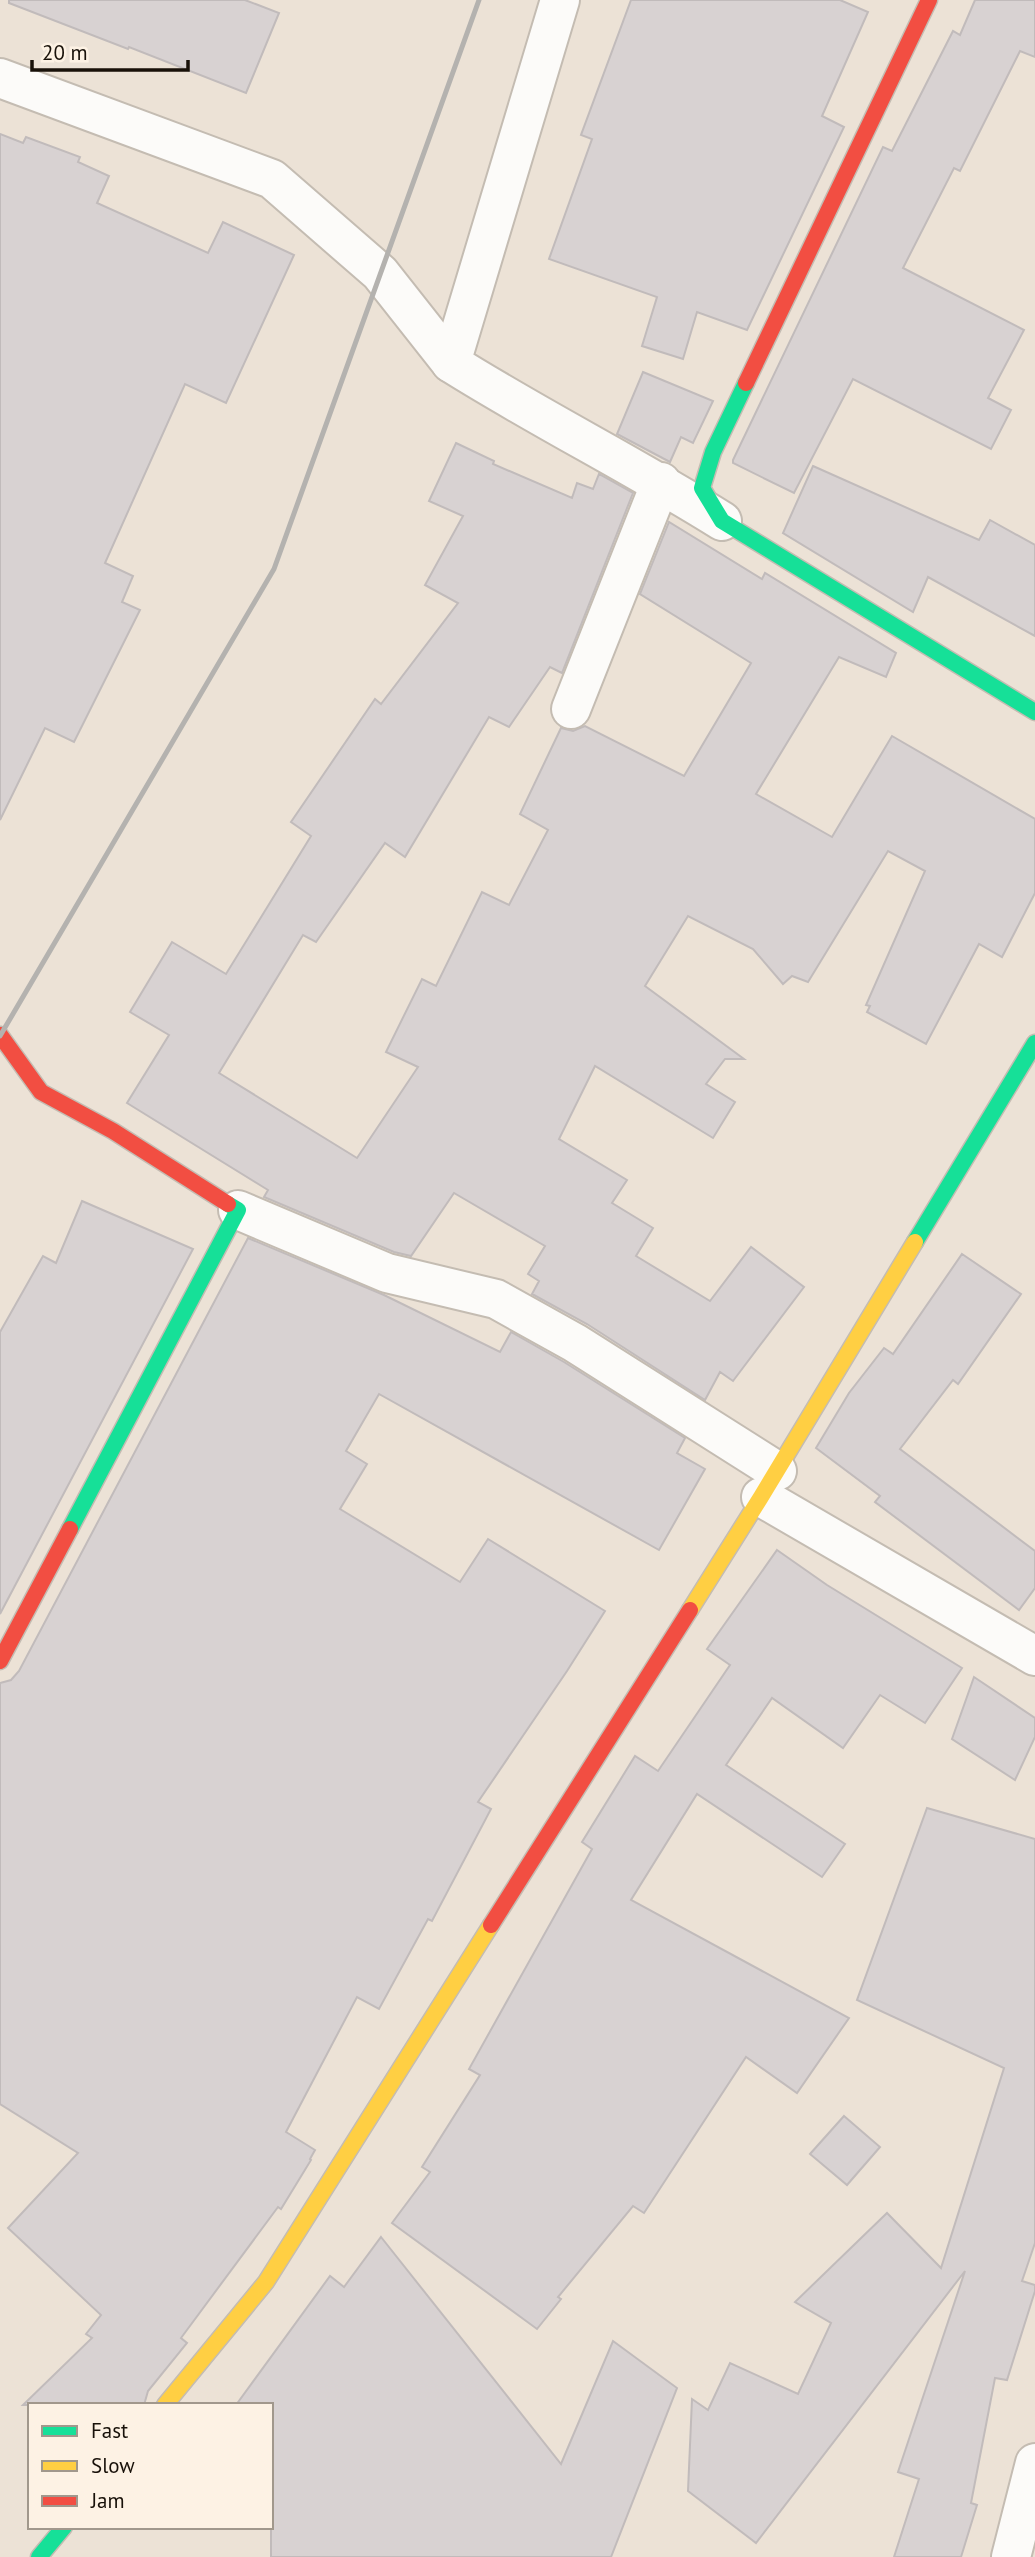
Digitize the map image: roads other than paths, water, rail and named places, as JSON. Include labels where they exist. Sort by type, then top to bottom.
[{"type":"street","points":[[451,363],[560,0]]},
{"type":"street","points":[[722,521],[702,488],[713,452],[929,0]]},
{"type":"street","points":[[0,78],[272,179],[380,273],[451,363],[511,401],[536,412],[661,482],[1035,712]]},
{"type":"street","points":[[571,709],[661,482]]},
{"type":"street","points":[[0,1035],[41,1092],[113,1131],[238,1210],[387,1273],[496,1299],[575,1343],[769,1484],[1035,1656]]},
{"type":"street","points":[[167,2403],[266,2282],[769,1484],[1035,1043]]},
{"type":"street","points":[[0,1661],[238,1210]]},
{"type":"street","points":[[1011,2557],[1035,2463]]},
{"type":"street","points":[[39,2557],[62,2529]]},
{"type":"railway","points":[[0,1036],[274,569],[479,0]]}]
